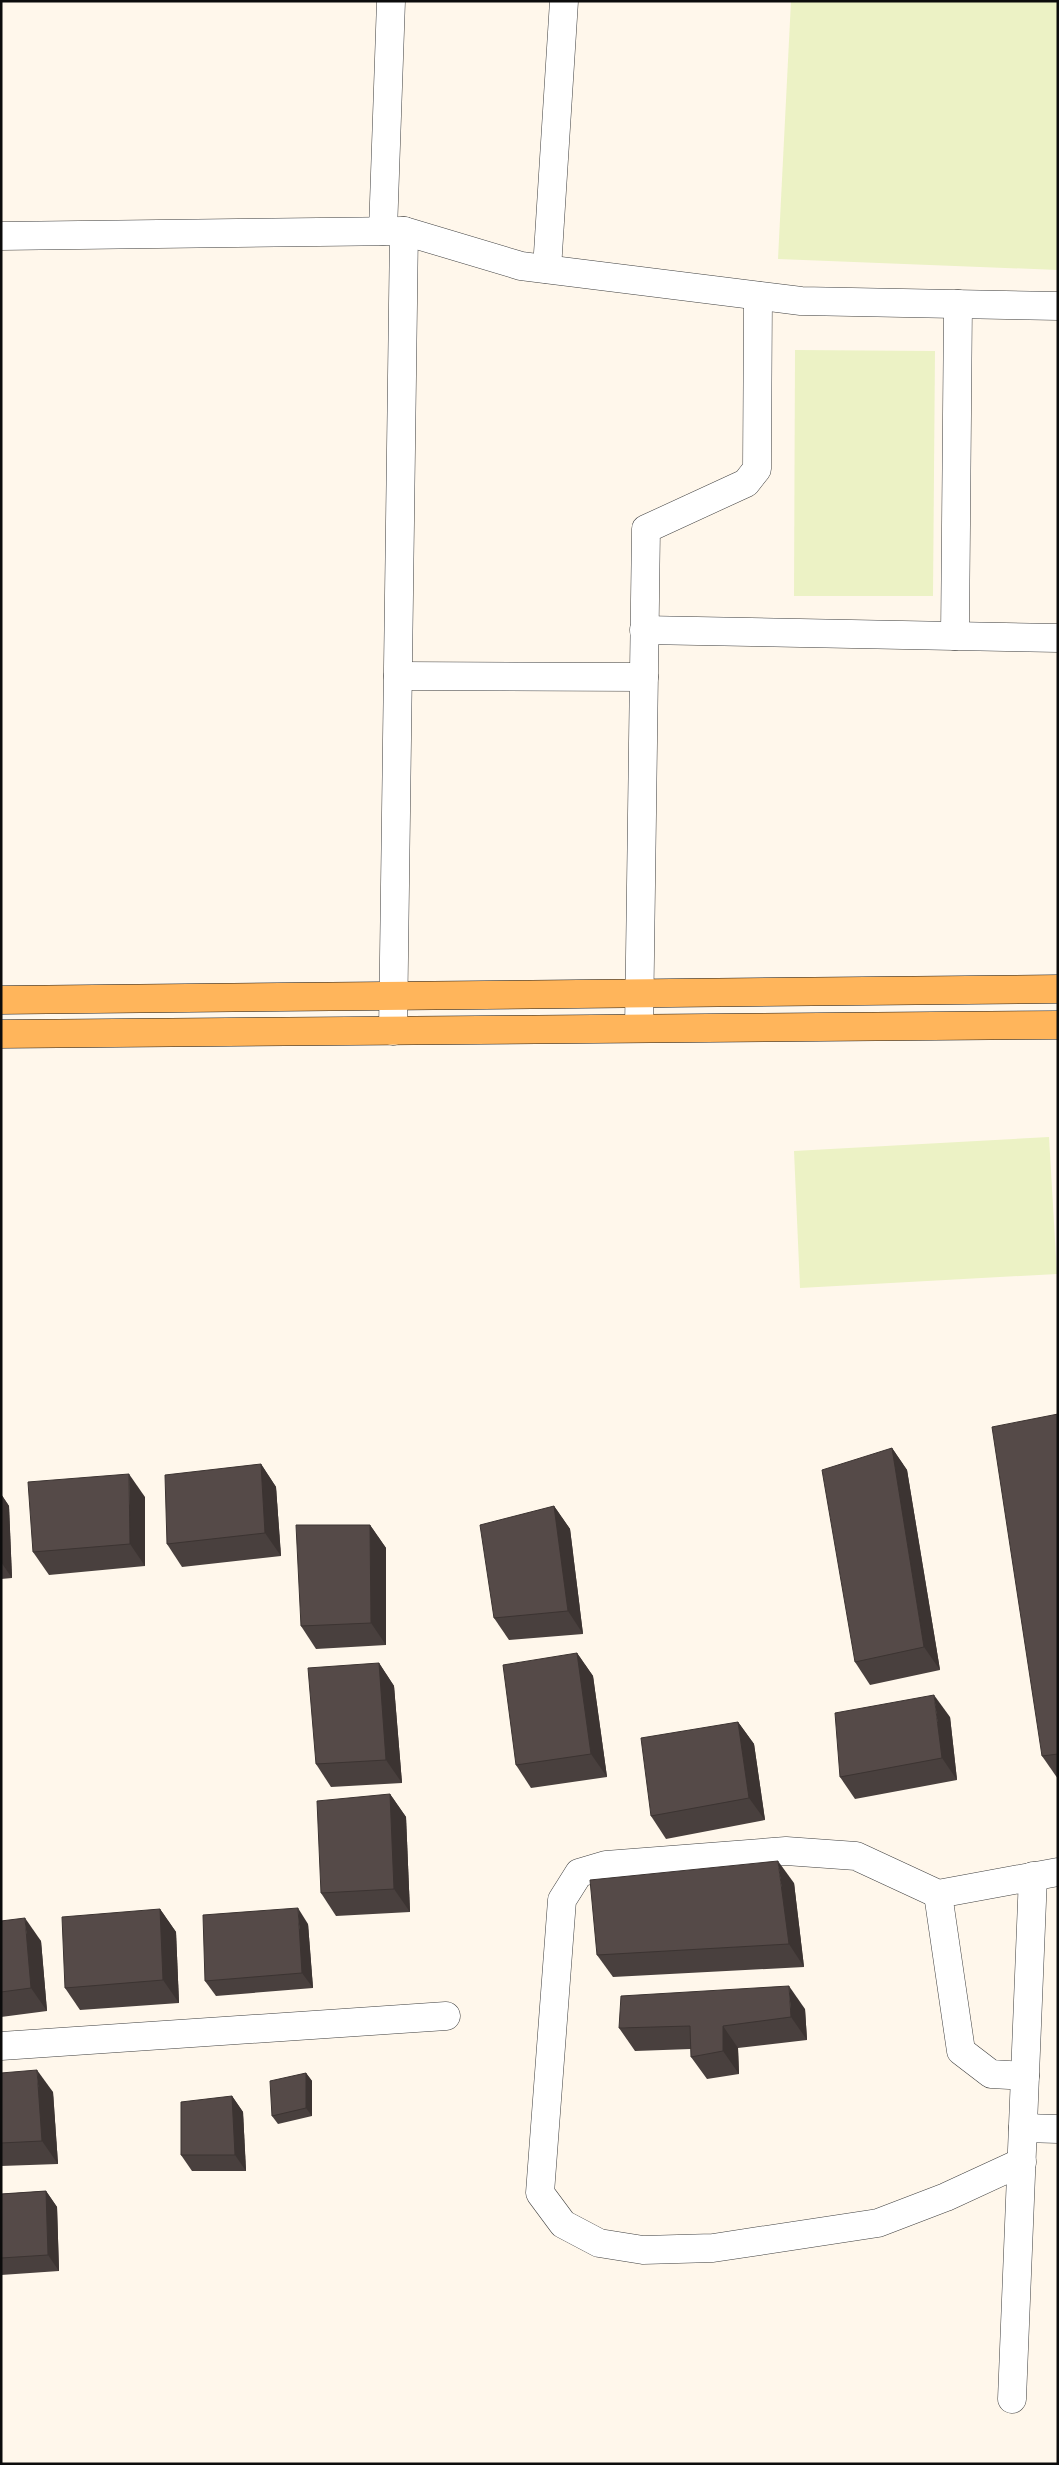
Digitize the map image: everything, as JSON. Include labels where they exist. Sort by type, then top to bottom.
[{"type":"main road","points":[[1,1000],[1058,988]]},
{"type":"main road","points":[[1,1034],[1058,1024]]},
{"type":"street","points":[[391,1],[398,676],[393,1031]]},
{"type":"street","points":[[547,269],[564,1]]},
{"type":"street","points":[[1,236],[394,231],[521,266],[801,301],[1058,306]]},
{"type":"street","points":[[639,1028],[646,529],[746,483],[757,469],[758,296]]},
{"type":"street","points":[[955,636],[958,304]]},
{"type":"street","points":[[644,630],[1058,638]]},
{"type":"street","points":[[398,676],[644,677]]},
{"type":"street","points":[[1012,2398],[1022,2162],[1025,2076],[1045,1874],[938,1894],[856,1856],[786,1851],[606,1865],[579,1874],[562,1900],[540,2194],[562,2224],[599,2243],[643,2250],[713,2248],[878,2223],[946,2197],[1022,2162]]},
{"type":"street","points":[[938,1894],[961,2052],[991,2074],[1025,2076]]},
{"type":"street","points":[[1,2046],[446,2016]]},
{"type":"street","points":[[1023,2128],[1058,2129]]},
{"type":"green space","points":[[791,1],[1058,1],[1058,270],[778,259]]},
{"type":"green space","points":[[795,350],[935,351],[933,596],[794,596]]},
{"type":"green space","points":[[1049,1137],[1057,1274],[800,1288],[794,1151]]},
{"type":"building","points":[[1058,1414],[1058,1754],[1042,1756],[992,1427]]},
{"type":"building","points":[[892,1448],[924,1647],[855,1662],[822,1470]]},
{"type":"building","points":[[261,1464],[265,1533],[167,1544],[165,1475]]},
{"type":"building","points":[[129,1474],[130,1544],[33,1552],[28,1482]]},
{"type":"building","points":[[554,1506],[568,1611],[494,1618],[480,1525]]},
{"type":"building","points":[[296,1525],[370,1525],[371,1623],[301,1626]]},
{"type":"building","points":[[577,1653],[591,1754],[516,1765],[503,1665]]},
{"type":"building","points":[[379,1663],[386,1760],[316,1764],[308,1668]]},
{"type":"building","points":[[934,1695],[942,1758],[840,1777],[835,1713]]},
{"type":"building","points":[[738,1722],[749,1798],[651,1816],[641,1738]]},
{"type":"building","points":[[390,1794],[394,1889],[321,1893],[317,1801]]},
{"type":"building","points":[[778,1861],[789,1944],[597,1955],[590,1880]]},
{"type":"building","points":[[298,1908],[302,1973],[205,1981],[203,1915]]},
{"type":"building","points":[[160,1909],[163,1980],[65,1988],[62,1917]]},
{"type":"building","points":[[25,1918],[31,1988],[1,1992],[1,1921]]},
{"type":"building","points":[[789,1986],[791,2017],[723,2026],[723,2051],[691,2057],[690,2026],[619,2028],[621,1996]]},
{"type":"building","points":[[37,2070],[42,2141],[1,2143],[1,2073]]},
{"type":"building","points":[[306,2073],[306,2108],[272,2116],[270,2081]]},
{"type":"building","points":[[232,2096],[235,2155],[181,2155],[181,2102]]},
{"type":"building","points":[[46,2191],[48,2255],[1,2258],[1,2194]]}]
